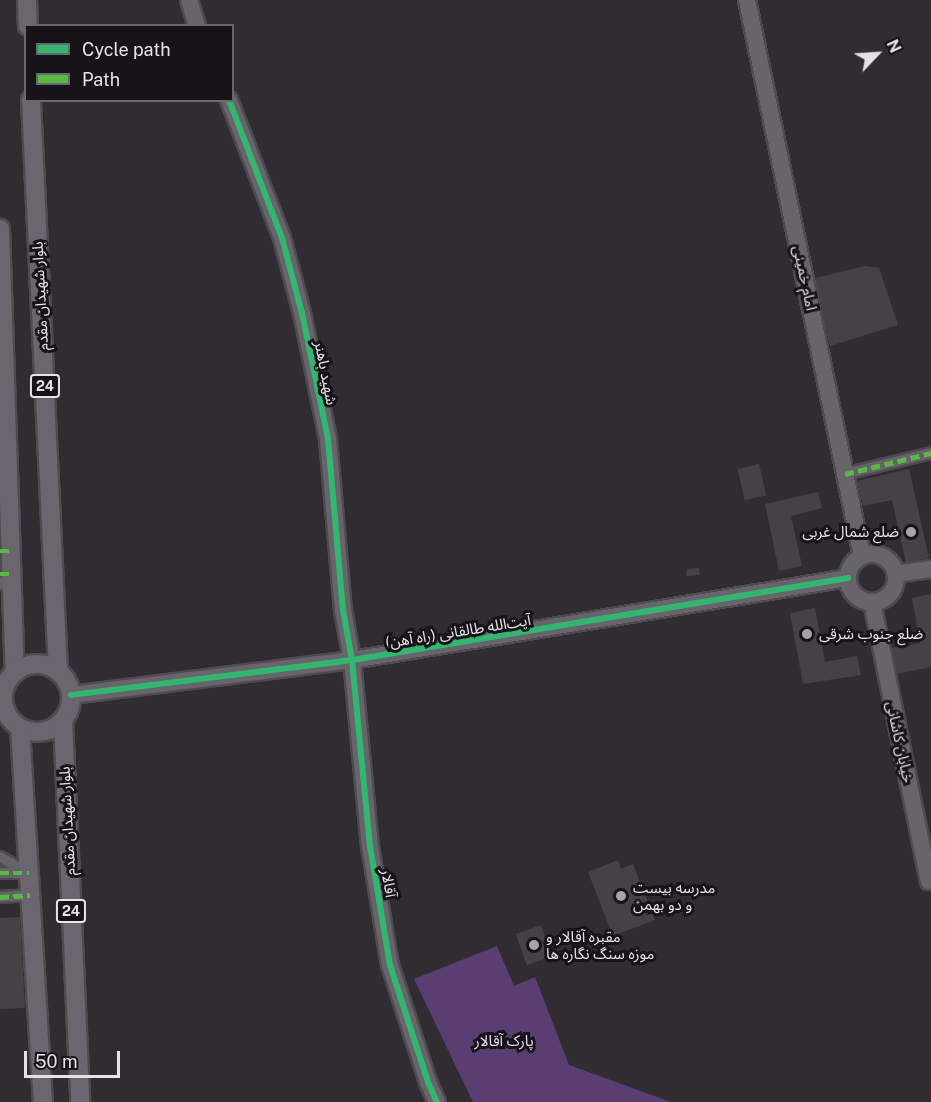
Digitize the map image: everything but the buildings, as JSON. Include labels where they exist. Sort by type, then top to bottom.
[{"type":"main road","points":[[27,0],[28,24]]},
{"type":"main road","name":"بلوار شهیدان مقدم","points":[[32,102],[58,671]]},
{"type":"main road","name":"24","points":[[0,228],[4,577],[15,672],[4,688],[3,700],[11,721],[20,728],[44,1102]]},
{"type":"main road","points":[[15,672],[32,664],[41,664],[58,671]]},
{"type":"main road","name":"24","points":[[58,671],[69,686],[71,695],[63,721]]},
{"type":"main road","points":[[20,728],[38,732],[56,727],[63,721]]},
{"type":"main road","name":"بلوار شهیدان مقدم","points":[[63,721],[80,1102]]},
{"type":"street","points":[[189,0],[196,24]]},
{"type":"street","name":"امام خمینی","points":[[747,0],[862,556]]},
{"type":"street","name":"شهید باهنر","points":[[230,102],[282,238],[302,313],[328,439],[343,610],[352,660]]},
{"type":"street","points":[[845,474],[931,453]]},
{"type":"street","points":[[869,554],[883,557],[895,574],[895,582],[887,596],[872,602],[852,592],[848,578],[852,565],[862,556],[869,554]]},
{"type":"street","points":[[895,574],[931,569]]},
{"type":"street","name":"(راه آهن) آیت‌الله طالقانی","points":[[71,695],[352,660],[848,578]]},
{"type":"street","name":"خیابان کاشانی","points":[[872,602],[930,884]]},
{"type":"street","name":"آقالار","points":[[352,660],[370,846],[390,965],[428,1082],[437,1102]]},
{"type":"street","points":[[0,857],[29,873]]},
{"type":"street","points":[[0,873],[29,873]]},
{"type":"street","points":[[0,897],[30,895]]},
{"type":"green space","name":"پارک آقالار","points":[[497,946],[514,986],[535,977],[569,1065],[671,1102],[473,1102],[414,979]]},
{"type":"marked path","points":[[845,474],[931,453]]},
{"type":"marked path","points":[[0,551],[11,551]]},
{"type":"marked path","points":[[0,574],[12,574]]},
{"type":"marked path","points":[[0,873],[29,873]]},
{"type":"marked path","points":[[0,897],[30,895]]},
{"type":"cycle path","points":[[230,102],[282,238],[302,313],[328,439],[343,610],[352,660],[370,846],[390,965],[428,1082],[437,1102]]},
{"type":"cycle path","points":[[71,695],[352,660],[848,578]]},
{"type":"place","name":"ضلع شمال غربی","points":[[911,532]]},
{"type":"place","name":"ضلع جنوب شرقی","points":[[807,634]]},
{"type":"place","name":"مدرسه بیست و دو بهمن","points":[[621,896]]},
{"type":"place","name":"مقبره آقالار و موزه سنگ نگاره ها","points":[[534,945]]}]
